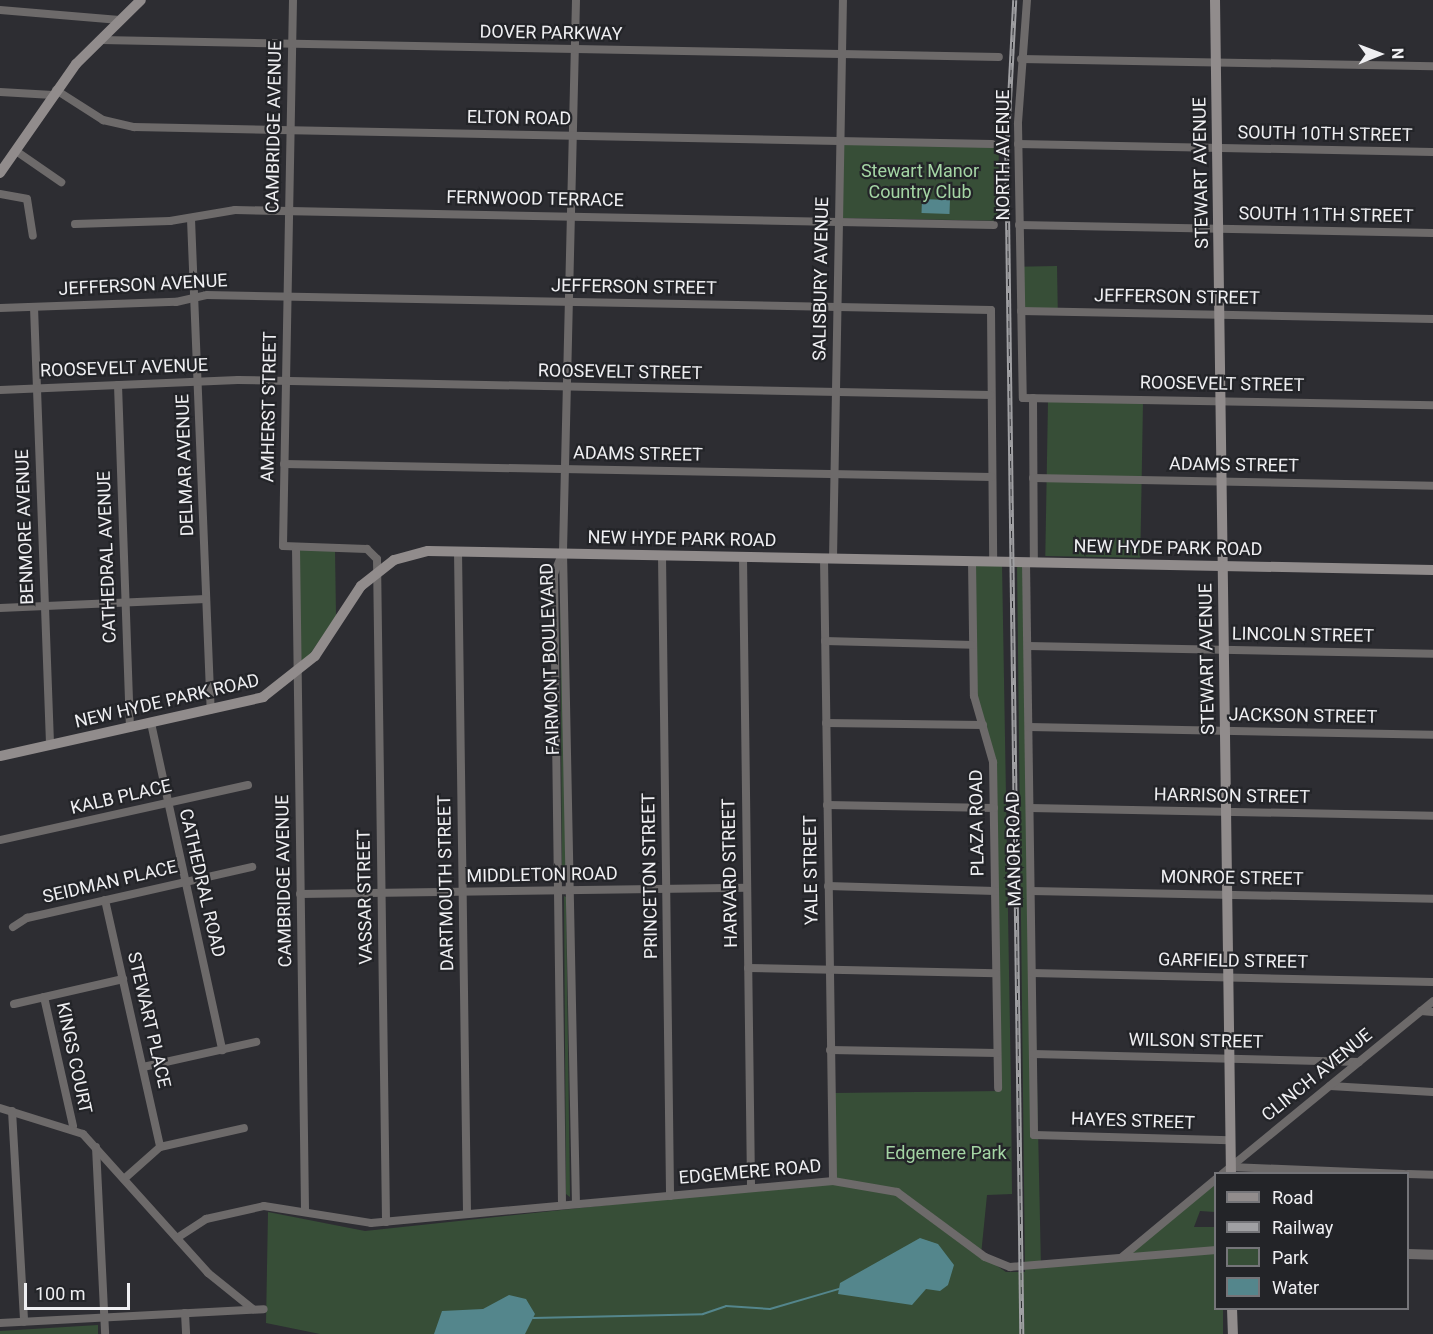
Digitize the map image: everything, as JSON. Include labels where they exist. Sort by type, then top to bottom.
[{"type":"main road","points":[[0,173],[55,93],[101,40],[141,0]]},
{"type":"main road","name":"STEWART AVENUE","points":[[1215,0],[1230,1140],[1228,1171]]},
{"type":"main road","name":"NEW HYDE PARK ROAD","points":[[0,756],[211,711],[263,697],[298,673],[350,598],[377,572],[408,555],[458,551],[563,552],[1433,570]]},
{"type":"main road","points":[[1232,1310],[1233,1334]]},
{"type":"street","name":"CAMBRIDGE AVENUE","points":[[288,255],[293,0]]},
{"type":"street","points":[[563,552],[576,0]]},
{"type":"street","name":"SALISBURY AVENUE","points":[[829,558],[834,474],[843,0]]},
{"type":"street","name":"NORTH AVENUE","points":[[1021,311],[1018,144],[1027,0]]},
{"type":"street","points":[[0,10],[120,20]]},
{"type":"street","name":"DOVER PARKWAY","points":[[101,40],[999,57]]},
{"type":"street","points":[[1022,59],[1433,66]]},
{"type":"street","points":[[0,92],[55,93]]},
{"type":"street","name":"ELTON ROAD","points":[[55,93],[116,126],[992,144]]},
{"type":"street","name":"SOUTH 10TH STREET","points":[[1018,144],[1433,152]]},
{"type":"street","points":[[16,151],[61,182]]},
{"type":"street","points":[[0,194],[27,200],[33,236]]},
{"type":"street","name":"FERNWOOD TERRACE","points":[[75,224],[191,219],[235,210],[994,225]]},
{"type":"street","name":"DELMAR AVENUE","points":[[191,219],[211,711]]},
{"type":"street","name":"SOUTH 11TH STREET","points":[[1019,225],[1433,233]]},
{"type":"street","name":"AMHERST STREET","points":[[288,255],[283,546],[296,548]]},
{"type":"street","name":"JEFFERSON STREET","points":[[287,296],[991,310],[991,395]]},
{"type":"street","name":"JEFFERSON AVENUE","points":[[0,308],[195,298],[287,296]]},
{"type":"street","name":"BENMORE AVENUE","points":[[34,307],[50,746]]},
{"type":"street","name":"JEFFERSON STREET","points":[[1021,311],[1433,319]]},
{"type":"street","name":"MANOR ROAD","points":[[1021,311],[1023,398],[1033,398],[1034,478],[1028,646],[1034,1135]]},
{"type":"street","name":"ROOSEVELT STREET","points":[[249,381],[991,395]]},
{"type":"street","name":"ROOSEVELT AVENUE","points":[[0,390],[249,381]]},
{"type":"street","name":"CATHEDRAL AVENUE","points":[[118,385],[130,728]]},
{"type":"street","points":[[991,395],[993,562]]},
{"type":"street","name":"ROOSEVELT STREET","points":[[1033,398],[1433,405]]},
{"type":"street","name":"ADAMS STREET","points":[[284,464],[992,477]]},
{"type":"street","name":"ADAMS STREET","points":[[1034,478],[1433,486]]},
{"type":"street","points":[[296,548],[368,549],[374,552],[377,572]]},
{"type":"street","name":"CAMBRIDGE AVENUE","points":[[296,548],[305,1212]]},
{"type":"street","name":"DARTMOUTH STREET","points":[[458,551],[467,1214]]},
{"type":"street","name":"FAIRMONT BOULEVARD","points":[[563,552],[572,891],[576,1204]]},
{"type":"street","name":"FAIRMONT BOULEVARD","points":[[562,1205],[554,574],[563,552]]},
{"type":"street","name":"PRINCETON STREET","points":[[662,555],[670,1196]]},
{"type":"street","name":"HARVARD STREET","points":[[743,557],[751,1188]]},
{"type":"street","name":"YALE STREET","points":[[829,558],[825,641],[832,1181]]},
{"type":"street","name":"PLAZA ROAD","points":[[972,561],[974,696],[992,753],[998,1088]]},
{"type":"street","name":"VASSAR STREET","points":[[377,572],[386,1222]]},
{"type":"street","points":[[0,608],[206,599]]},
{"type":"street","points":[[825,641],[973,645]]},
{"type":"street","name":"LINCOLN STREET","points":[[1028,646],[1433,654]]},
{"type":"street","name":"CATHEDRAL ROAD","points":[[151,723],[222,1050]]},
{"type":"street","points":[[826,723],[983,725]]},
{"type":"street","name":"JACKSON STREET","points":[[1029,727],[1433,735]]},
{"type":"street","name":"KALB PLACE","points":[[0,840],[248,785]]},
{"type":"street","points":[[827,805],[994,808]]},
{"type":"street","name":"HARRISON STREET","points":[[1030,808],[1433,816]]},
{"type":"street","name":"SEIDMAN PLACE","points":[[13,927],[27,918],[252,867]]},
{"type":"street","points":[[828,886],[996,891]]},
{"type":"street","name":"MIDDLETON ROAD","points":[[300,894],[747,888]]},
{"type":"street","name":"MONROE STREET","points":[[1031,891],[1433,900]]},
{"type":"street","name":"STEWART PLACE","points":[[105,900],[160,1147]]},
{"type":"street","points":[[748,968],[996,973]]},
{"type":"street","name":"GARFIELD STREET","points":[[1032,973],[1433,982]]},
{"type":"street","points":[[14,1004],[123,979]]},
{"type":"street","name":"KINGS COURT","points":[[44,997],[73,1126]]},
{"type":"street","name":"CLINCH AVENUE","points":[[1228,1171],[1433,1001]]},
{"type":"street","points":[[1421,1011],[1433,1012]]},
{"type":"street","points":[[143,1067],[256,1042]]},
{"type":"street","points":[[830,1050],[997,1053]]},
{"type":"street","name":"WILSON STREET","points":[[1033,1054],[1359,1062]]},
{"type":"street","points":[[1330,1086],[1433,1092]]},
{"type":"street","points":[[0,1108],[73,1126],[96,1147],[208,1273],[253,1309]]},
{"type":"street","points":[[12,1111],[24,1322]]},
{"type":"street","points":[[124,1179],[160,1147],[244,1128]]},
{"type":"street","name":"HAYES STREET","points":[[1034,1135],[1230,1140]]},
{"type":"street","points":[[96,1147],[105,1334]]},
{"type":"street","points":[[1228,1171],[1287,1172]]},
{"type":"street","points":[[1409,1174],[1433,1175]]},
{"type":"street","points":[[1122,1257],[1214,1180]]},
{"type":"street","name":"EDGEMERE ROAD","points":[[177,1238],[206,1219],[264,1206],[386,1222],[832,1181],[897,1192],[986,1257],[1010,1267],[1214,1250]]},
{"type":"street","points":[[1409,1254],[1433,1255]]},
{"type":"street","points":[[0,1323],[264,1308]]},
{"type":"street","points":[[185,1313],[186,1334]]},
{"type":"green space","name":"Stewart Manor Country Club","points":[[843,143],[999,146],[998,221],[842,218]]},
{"type":"green space","points":[[1057,266],[1058,309],[1018,310],[1017,267]]},
{"type":"green space","points":[[1048,401],[1143,403],[1140,558],[1045,556]]},
{"type":"green space","points":[[297,550],[335,550],[336,616],[300,669]]},
{"type":"green space","name":"Edgemere Park","points":[[971,563],[1002,563],[1012,1194],[987,1195],[981,1255],[1006,1272],[1025,1272],[1017,563],[1026,563],[1041,1268],[1122,1258],[1214,1183],[1214,1212],[1200,1211],[1194,1227],[1214,1227],[1214,1310],[1223,1310],[1223,1334],[320,1334],[266,1323],[268,1212],[365,1231],[833,1181],[834,1093],[1000,1091],[993,754],[975,699]]},
{"type":"green space","points":[[560,564],[567,882],[562,879]]},
{"type":"green space","points":[[564,896],[566,897],[570,1197],[566,1194]]},
{"type":"green space","points":[[98,1325],[98,1334],[0,1334],[0,1331]]},
{"type":"water","points":[[922,199],[950,200],[949,214],[922,213]]},
{"type":"water","points":[[920,1238],[938,1244],[954,1265],[948,1285],[940,1291],[926,1289],[912,1305],[838,1294],[840,1283]]},
{"type":"water","points":[[509,1295],[526,1299],[535,1314],[525,1334],[434,1334],[442,1311],[483,1309]]},
{"type":"waterway","points":[[533,1318],[703,1314],[726,1306],[770,1309],[839,1289]]},
{"type":"railway","points":[[1015,0],[1007,153],[1022,1334]]}]
